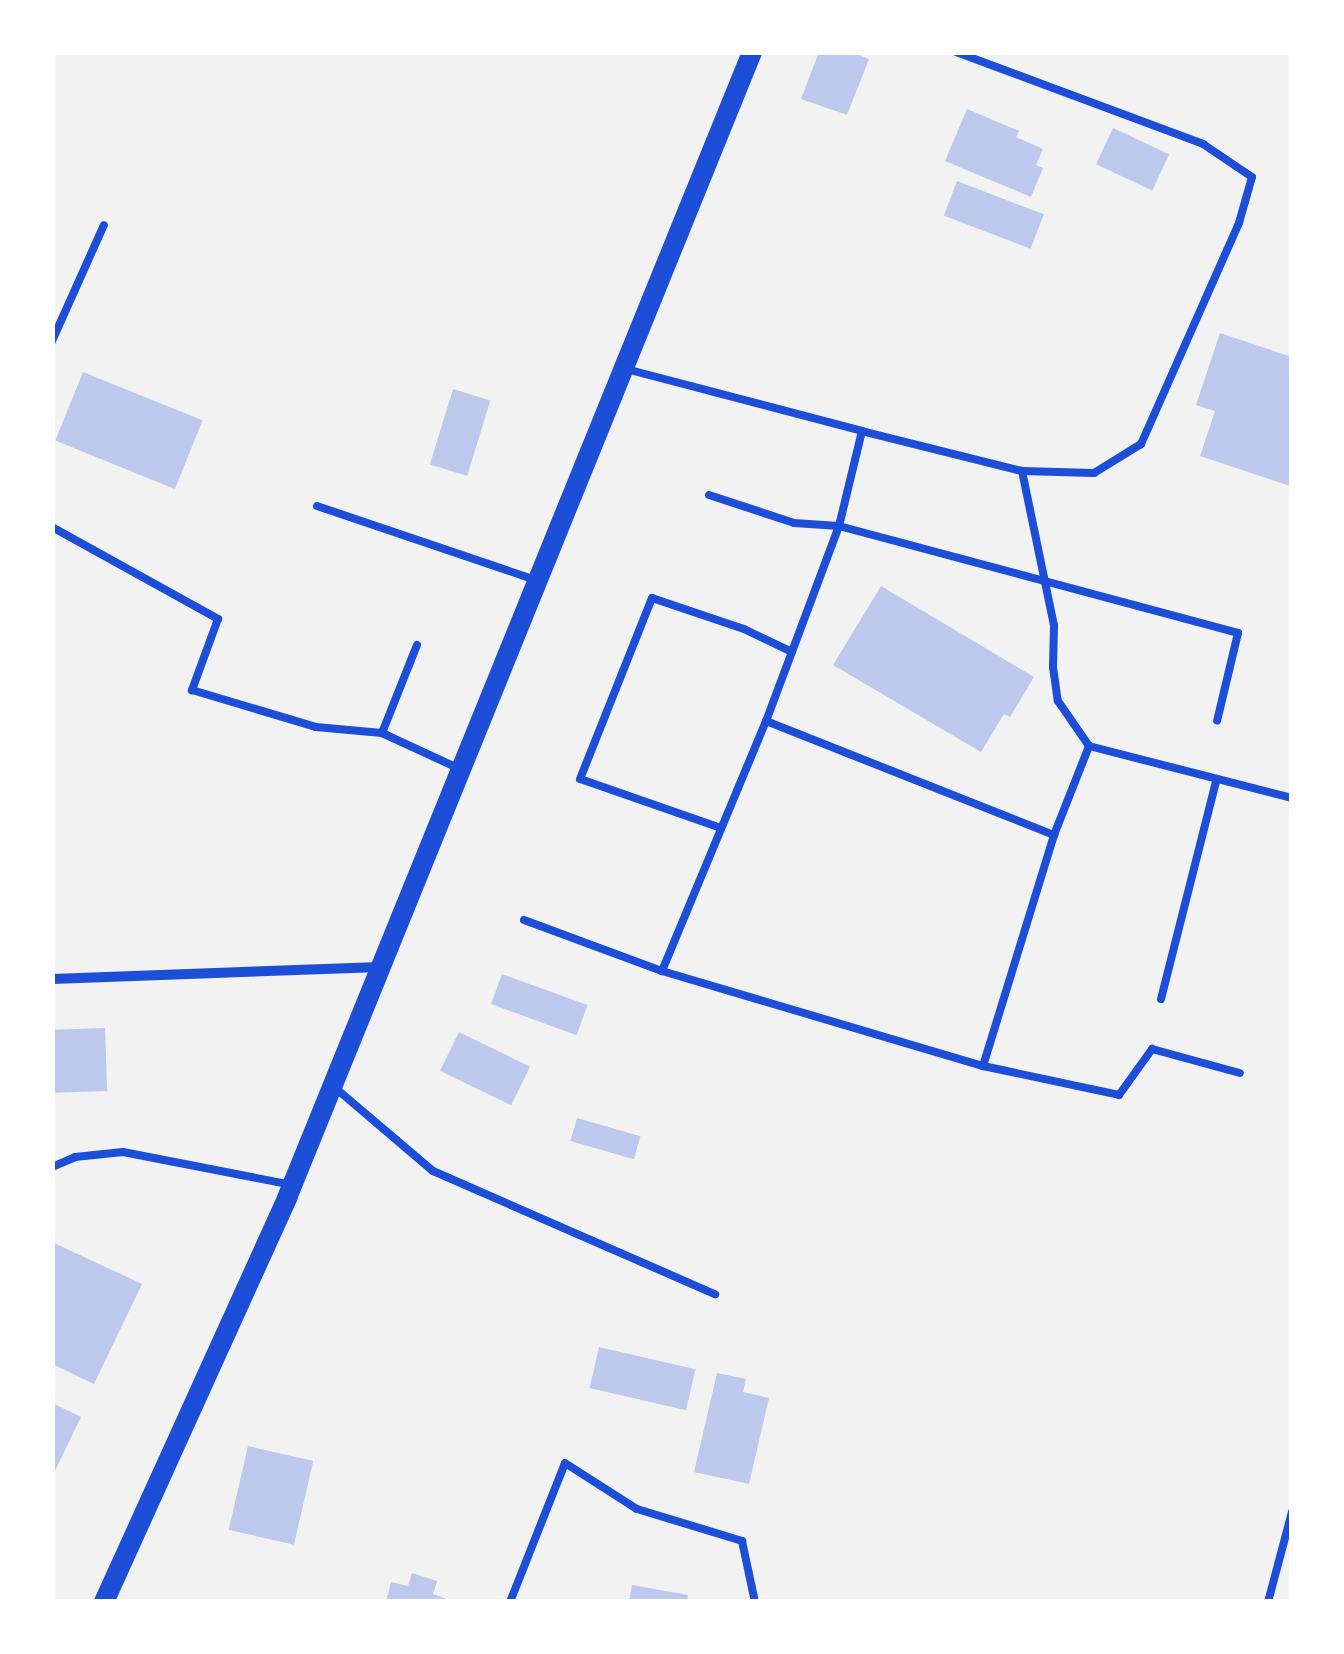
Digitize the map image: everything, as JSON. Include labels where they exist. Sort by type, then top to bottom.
[{"type":"main road","points":[[104,1602],[292,1185],[752,52]]},
{"type":"street","points":[[52,979],[382,967]]},
{"type":"lane","points":[[626,369],[1022,472],[1094,473],[1140,444],[1239,223],[1252,177],[1173,129],[956,52]]},
{"type":"lane","points":[[52,340],[104,224]]},
{"type":"lane","points":[[662,970],[766,722],[839,526],[862,431]]},
{"type":"lane","points":[[1022,472],[1054,626],[1053,667],[1058,700],[1088,746],[1216,782],[1292,798]]},
{"type":"lane","points":[[709,495],[794,524],[839,526],[1238,633],[1217,721]]},
{"type":"lane","points":[[318,506],[539,582]]},
{"type":"lane","points":[[52,527],[218,619],[192,690],[316,727],[382,733],[462,770]]},
{"type":"lane","points":[[721,828],[580,779],[652,598],[744,629],[792,652]]},
{"type":"lane","points":[[382,733],[417,645]]},
{"type":"lane","points":[[766,722],[1054,835]]},
{"type":"lane","points":[[983,1066],[1054,835],[1088,746]]},
{"type":"lane","points":[[1161,1000],[1216,782]]},
{"type":"lane","points":[[524,920],[662,970],[983,1066],[1119,1095],[1152,1050],[1240,1072]]},
{"type":"lane","points":[[333,1086],[433,1171],[714,1294]]},
{"type":"lane","points":[[52,1168],[74,1157],[123,1152],[292,1185]]},
{"type":"lane","points":[[510,1602],[565,1463],[637,1509],[742,1541],[755,1602]]},
{"type":"lane","points":[[1268,1602],[1292,1512]]},
{"type":"building","points":[[819,52],[852,52],[869,59],[847,115],[801,99]]},
{"type":"building","points":[[967,109],[1019,131],[1016,137],[1043,149],[1036,165],[1043,168],[1031,197],[945,161]]},
{"type":"building","points":[[1113,128],[1169,154],[1152,190],[1096,164]]},
{"type":"building","points":[[957,181],[1044,214],[1031,249],[944,216]]},
{"type":"building","points":[[1220,333],[1292,357],[1290,486],[1200,456],[1215,411],[1196,405]]},
{"type":"building","points":[[83,372],[203,420],[175,489],[55,441]]},
{"type":"building","points":[[453,389],[490,400],[467,476],[430,465]]},
{"type":"building","points":[[881,586],[1034,677],[1010,717],[1004,714],[981,752],[833,665]]},
{"type":"building","points":[[502,974],[588,1005],[577,1035],[491,1004]]},
{"type":"building","points":[[105,1028],[107,1091],[54,1093],[52,1030]]},
{"type":"building","points":[[459,1032],[530,1067],[511,1105],[440,1071]]},
{"type":"building","points":[[577,1118],[640,1136],[634,1159],[570,1141]]},
{"type":"building","points":[[52,1242],[142,1284],[94,1384],[52,1364]]},
{"type":"building","points":[[599,1347],[695,1369],[686,1410],[590,1388]]},
{"type":"building","points":[[717,1373],[746,1379],[743,1392],[769,1398],[749,1484],[694,1472]]},
{"type":"building","points":[[52,1403],[81,1417],[52,1477]]},
{"type":"building","points":[[248,1446],[313,1461],[294,1545],[229,1530]]},
{"type":"building","points":[[412,1573],[437,1581],[433,1594],[456,1602],[386,1602],[391,1582],[408,1586]]},
{"type":"building","points":[[632,1585],[688,1595],[687,1602],[629,1602]]}]
